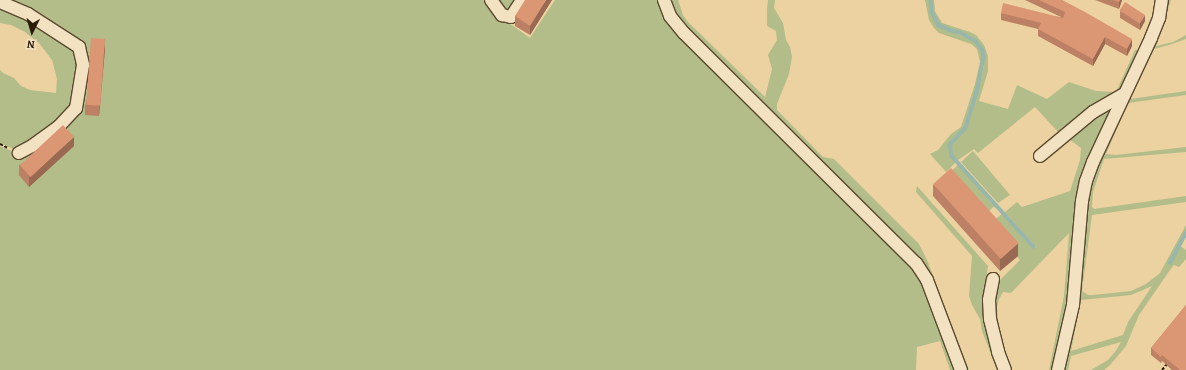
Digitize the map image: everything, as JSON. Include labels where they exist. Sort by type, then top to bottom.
[{"type":"street","points":[[491,0],[502,16],[511,17],[522,0]]},
{"type":"street","points":[[664,0],[670,16],[684,33],[716,63],[916,263],[927,280],[962,370]]},
{"type":"street","points":[[1058,370],[1073,305],[1082,201],[1086,181],[1123,95],[1154,31],[1159,18],[1162,0]]},
{"type":"street","points":[[0,2],[28,14],[80,47],[83,66],[76,108],[58,127],[32,146],[18,153]]},
{"type":"street","points":[[1040,156],[1093,112],[1123,95]]},
{"type":"street","points":[[993,279],[989,300],[990,319],[998,352],[1005,370]]},
{"type":"path","points":[[1162,370],[1172,358]]},
{"type":"green space","points":[[1,0],[489,0],[502,18],[530,38],[555,0],[660,0],[915,269],[921,278],[955,370],[950,370],[940,341],[917,347],[916,370],[0,370],[0,146],[19,154],[78,109],[81,46]]},
{"type":"green space","points":[[492,0],[520,0],[511,16]]},
{"type":"green space","points":[[669,0],[678,0],[683,15],[688,22],[765,97],[772,69],[768,55],[777,40],[776,31],[767,26],[767,9],[768,0],[775,0],[774,8],[783,23],[786,40],[790,47],[792,57],[789,74],[777,104],[777,110],[823,157],[834,159],[919,244],[927,260],[969,370],[966,370],[929,278],[692,35],[674,12]]},
{"type":"green space","points":[[925,0],[930,0],[932,12],[939,26],[976,42],[983,52],[976,92],[965,127],[949,145],[951,156],[956,162],[946,172],[930,154],[938,150],[951,134],[961,127],[975,84],[980,62],[977,49],[971,44],[939,33],[934,28],[929,20]]},
{"type":"green space","points":[[932,0],[934,0],[935,11],[942,23],[976,35],[984,45],[988,56],[988,71],[979,101],[1008,109],[1017,85],[1047,99],[1069,82],[1096,91],[1116,92],[1135,50],[1138,50],[1116,97],[1086,110],[1075,117],[1060,132],[1058,132],[1035,107],[978,153],[974,149],[958,160],[953,156],[951,145],[966,128],[981,79],[984,65],[984,51],[977,40],[940,25],[933,11]]},
{"type":"green space","points":[[1166,0],[1171,0],[1156,46],[1173,42],[1186,35],[1186,39],[1154,49],[1130,99],[1186,91],[1186,95],[1128,103],[1106,154],[1116,155],[1186,147],[1186,152],[1104,159],[1093,192],[1092,207],[1094,209],[1186,196],[1186,202],[1092,215],[1082,291],[1088,295],[1122,292],[1131,291],[1146,284],[1160,273],[1186,225],[1186,231],[1169,262],[1169,265],[1180,246],[1186,250],[1186,259],[1179,267],[1174,265],[1170,270],[1139,315],[1126,346],[1110,365],[1104,370],[1091,370],[1108,360],[1121,342],[1071,356],[1068,370],[1062,370],[1090,183]],"holes":[[[1152,286],[1128,322],[1123,335],[1071,351],[1081,300],[1131,295]]]},
{"type":"green space","points":[[0,4],[78,48],[81,66],[74,107],[18,151],[0,143],[0,70],[14,78],[21,86],[30,90],[56,93],[57,79],[52,60],[39,43],[25,32],[11,25],[0,23]]},
{"type":"green space","points":[[1110,109],[1088,159],[1080,183],[1065,318],[1052,370],[1049,370],[1064,296],[1069,233],[1011,293],[1003,292],[999,299],[997,307],[999,332],[1011,370],[994,326],[995,294],[1000,280],[1020,260],[990,223],[1002,214],[1033,249],[1036,247],[1005,212],[1017,202],[1022,207],[1070,191],[1080,160],[1081,148],[1069,139],[1098,114]]},
{"type":"green space","points":[[973,151],[1010,195],[998,203],[961,162]]},
{"type":"green space","points":[[958,165],[995,206],[984,215],[948,174]]},
{"type":"green space","points":[[917,186],[988,266],[983,298],[985,328],[1000,370],[997,370],[982,331],[980,319],[969,296],[972,256],[916,192]]},
{"type":"building","points":[[525,0],[546,0],[530,26],[515,16]]},
{"type":"building","points":[[1039,0],[1062,0],[1132,39],[1127,49],[1105,37],[1093,59],[1038,29],[1041,23],[1001,13],[1003,3],[1063,18],[1065,12]]},
{"type":"building","points":[[1125,2],[1145,15],[1140,23],[1120,10]]},
{"type":"building","points":[[91,38],[105,39],[100,106],[86,105]]},
{"type":"building","points":[[63,125],[74,137],[31,177],[20,165]]},
{"type":"building","points":[[951,168],[1019,243],[1001,259],[933,184]]},
{"type":"building","points":[[1186,305],[1186,370],[1180,370],[1151,348]]},
{"type":"waterway","points":[[931,0],[932,12],[939,25],[961,33],[976,41],[983,51],[984,57],[977,92],[966,128],[950,145],[952,156],[1034,247]]},
{"type":"waterway","points":[[1170,263],[1186,233]]}]
